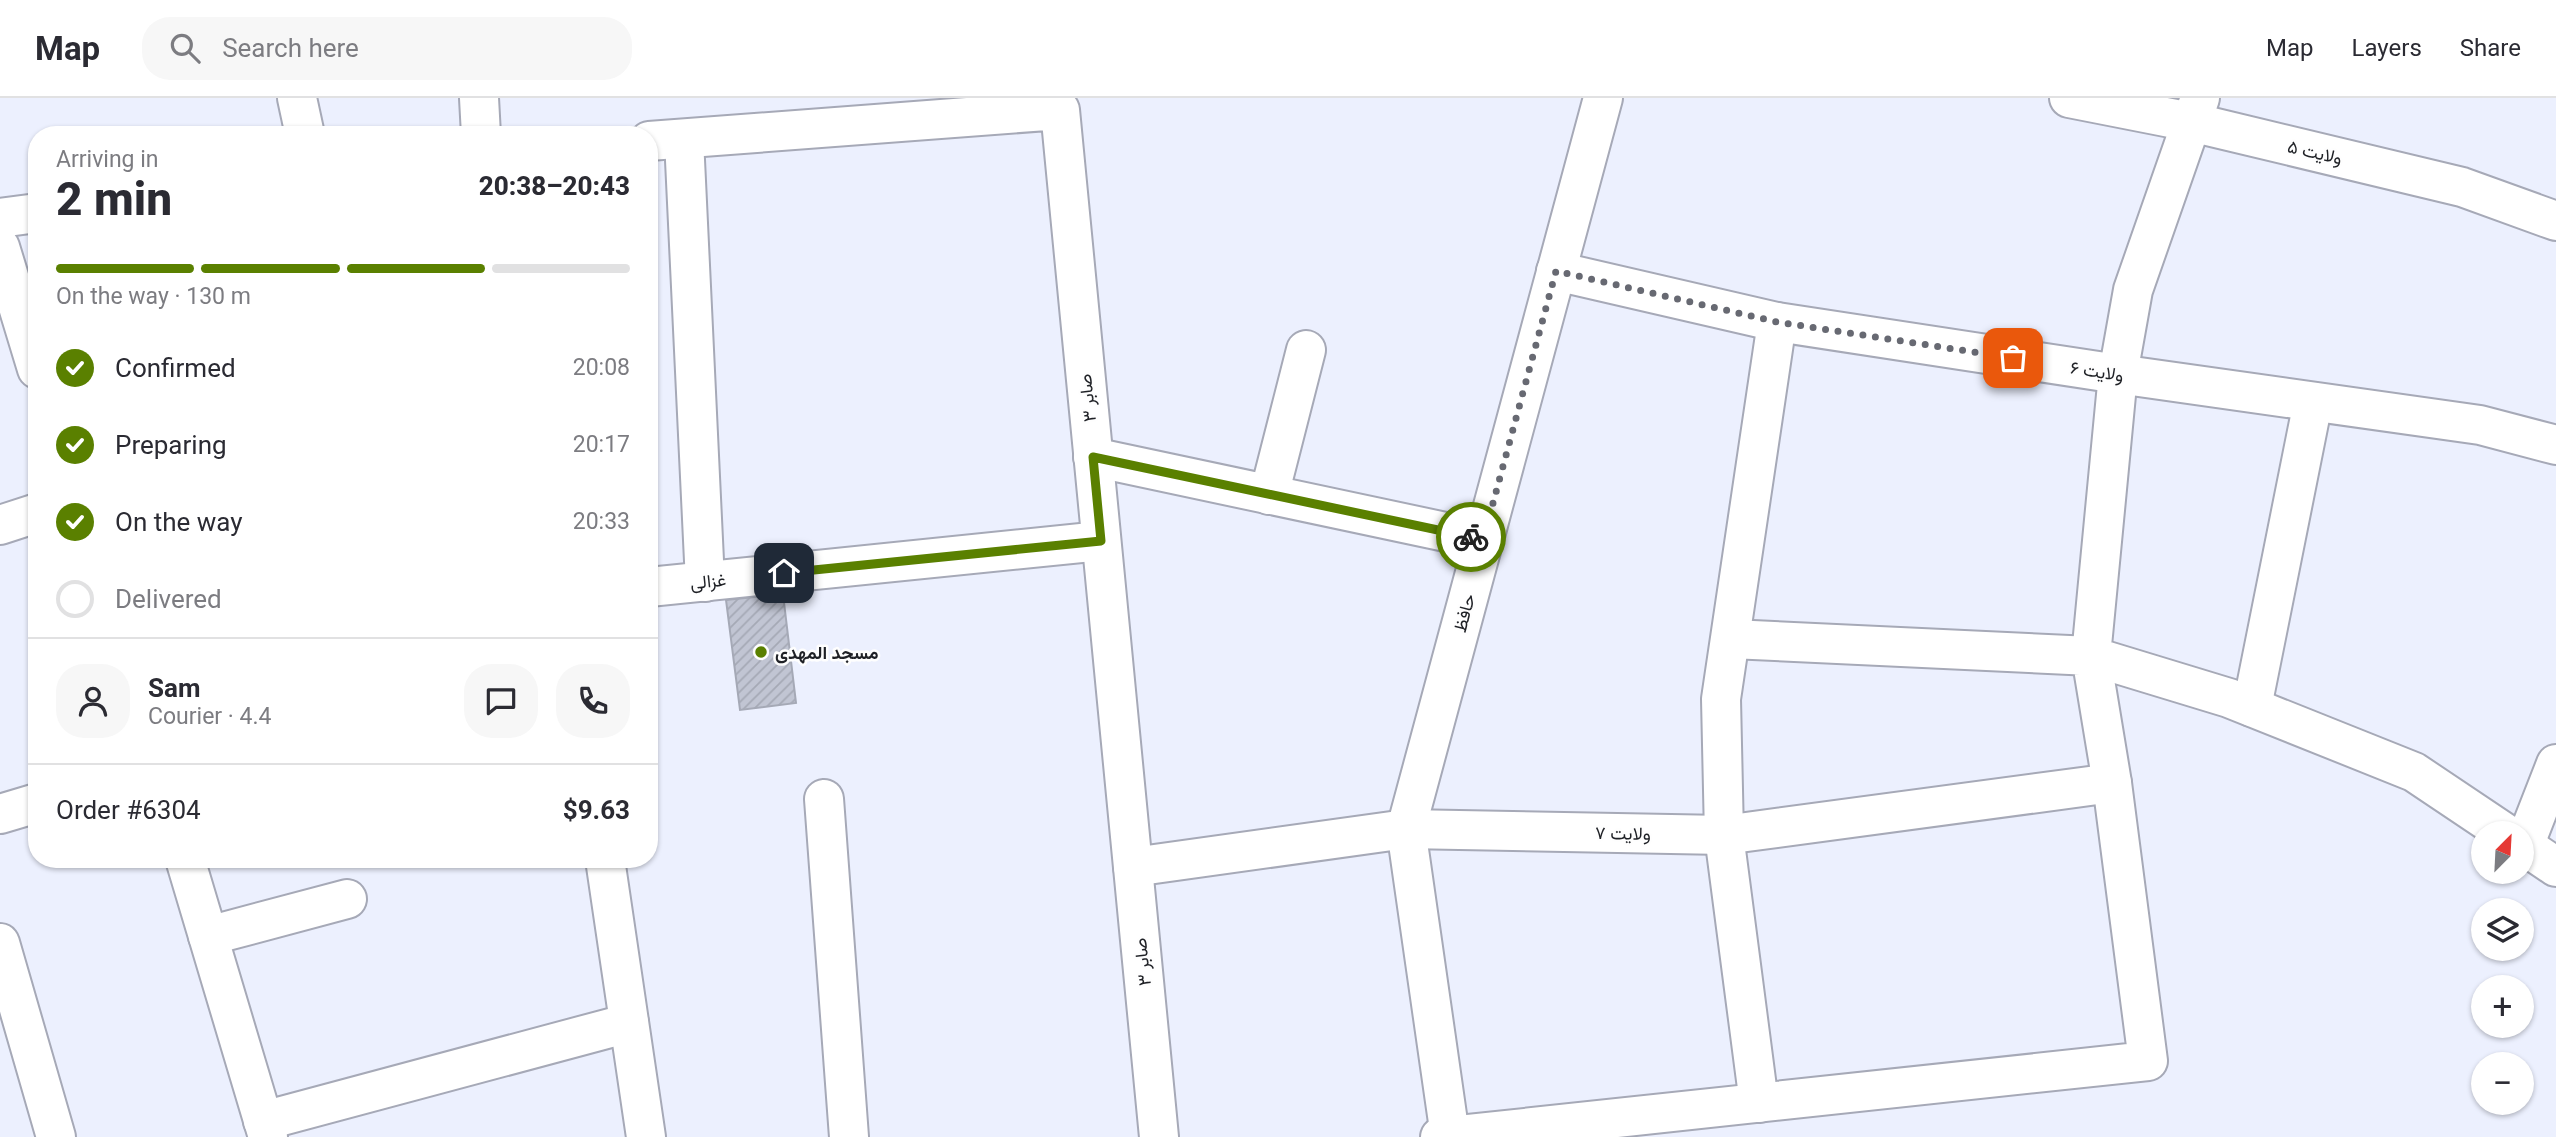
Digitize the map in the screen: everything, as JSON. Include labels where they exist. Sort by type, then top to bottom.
[{"type":"street","points":[[297,98],[303,126]]},
{"type":"street","points":[[479,98],[481,126]]},
{"type":"street","name":"حافظ","points":[[1445,1136],[1405,829],[1602,98]]},
{"type":"street","name":"ولایت ۵","points":[[2069,98],[2195,110],[2462,187],[2556,221]]},
{"type":"street","name":"صابر ۳","points":[[667,140],[815,113],[1060,104],[1159,1137]]},
{"type":"street","points":[[1445,1136],[2148,1061],[2112,783],[2091,656],[2118,374],[2133,290],[2195,110]]},
{"type":"street","points":[[667,140],[705,582]]},
{"type":"street","points":[[0,218],[28,215]]},
{"type":"street","points":[[0,247],[28,339]]},
{"type":"street","name":"ولایت ۶","points":[[1556,271],[1777,322],[2480,425],[2556,445]]},
{"type":"street","points":[[1759,1103],[1724,835],[1721,699],[1777,322]]},
{"type":"street","points":[[1269,495],[1306,351]]},
{"type":"street","points":[[2252,707],[2313,402]]},
{"type":"street","points":[[1093,457],[1483,540]]},
{"type":"street","points":[[0,526],[28,516]]},
{"type":"street","name":"غزالی","points":[[658,586],[1101,541]]},
{"type":"street","points":[[1731,639],[2091,656],[2252,707],[2414,772],[2487,821]]},
{"type":"street","points":[[2527,821],[2556,764]]},
{"type":"street","name":"ولایت ۷","points":[[1133,867],[1405,829],[1724,835],[2112,783]]},
{"type":"street","points":[[824,799],[849,1137]]},
{"type":"street","points":[[0,814],[28,806]]},
{"type":"street","points":[[2534,852],[2556,867]]},
{"type":"street","points":[[187,868],[266,1129],[629,1023]]},
{"type":"street","points":[[606,868],[646,1137]]},
{"type":"street","points":[[208,936],[348,899]]},
{"type":"street","points":[[0,943],[56,1137]]},
{"type":"building","name":"مسجد المهدی","points":[[783,594],[796,703],[740,710],[726,600]]},
{"type":"way so far","points":[[1471,537],[1483,540],[1556,271],[1777,322],[2013,358]]},
{"type":"place","name":"مسجد المهدی","points":[[761,652]]},
{"type":"route","points":[[784,573],[1101,541],[1093,457],[1471,537]]}]
